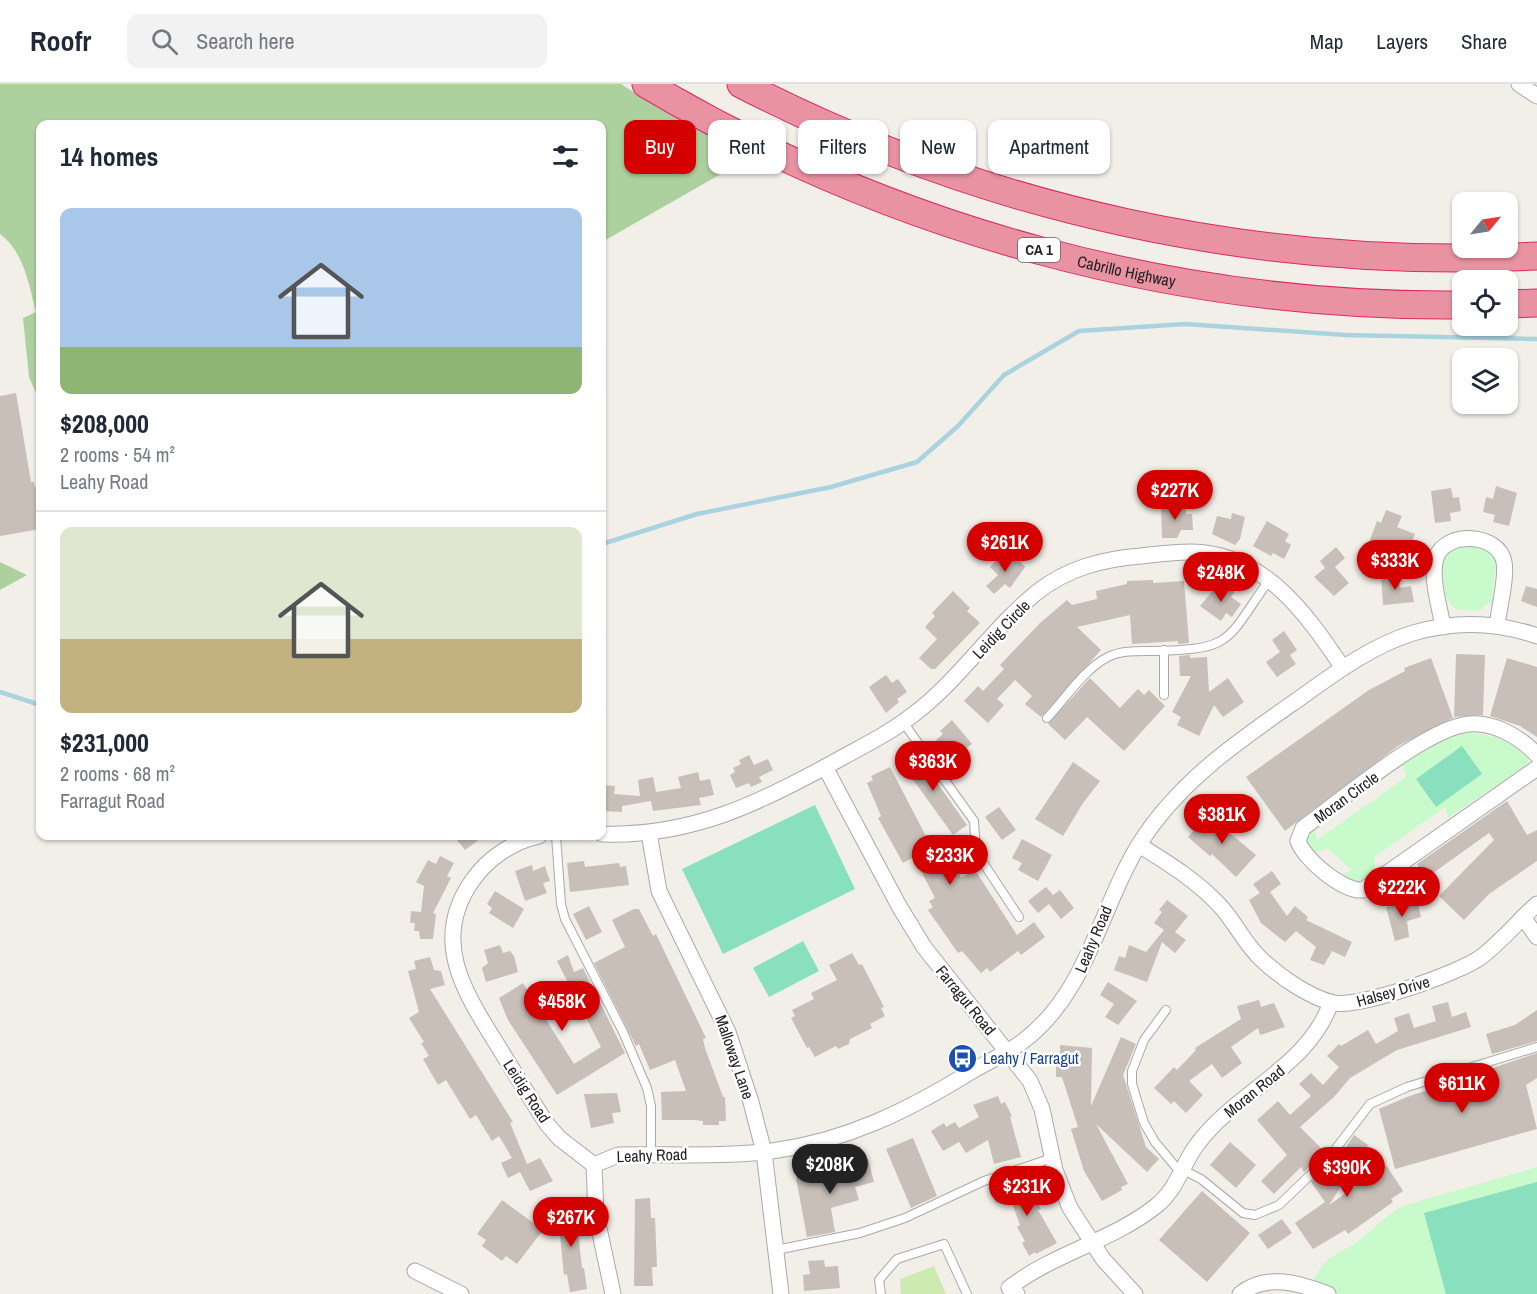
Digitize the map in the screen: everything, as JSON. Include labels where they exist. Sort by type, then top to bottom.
[{"type":"highway","name":"Cabrillo Highway","points":[[646,84],[716,123],[834,180],[945,222],[1038,250],[1134,273],[1229,290],[1359,303],[1452,305]]},
{"type":"highway","points":[[741,84],[828,126],[918,163],[1009,193],[1122,223],[1224,242],[1320,253],[1416,258],[1537,256]]},
{"type":"highway","points":[[1518,304],[1537,303]]},
{"type":"street","points":[[1519,84],[1537,96]]},
{"type":"street","points":[[1443,627],[1435,561],[1442,549],[1457,540],[1486,541],[1493,544],[1502,555],[1505,567],[1497,626]]},
{"type":"street","name":"Leidig Circle","points":[[649,833],[707,822],[726,815],[825,767],[903,722],[930,702],[1035,594],[1077,568],[1114,559],[1191,552],[1230,560],[1270,579],[1307,615],[1343,668]]},
{"type":"street","name":"Leahy Road","points":[[594,1165],[610,1157],[764,1152],[837,1138],[887,1119],[1007,1050],[1035,1029],[1073,984],[1091,953],[1112,896],[1153,822],[1204,767],[1343,668],[1394,640],[1443,627],[1497,626],[1537,636]]},
{"type":"street","name":"Moran Circle","points":[[1537,755],[1518,738],[1491,726],[1463,725],[1448,730],[1411,751],[1303,828],[1298,841],[1307,856],[1344,887],[1363,890],[1537,768]]},
{"type":"street","name":"Farragut Road","points":[[825,767],[898,906],[924,947],[1007,1050],[1035,1093],[1052,1158],[1070,1208],[1090,1242],[1116,1275],[1135,1294]]},
{"type":"street","points":[[606,834],[649,833]]},
{"type":"street","name":"Malloway Lane","points":[[649,833],[659,891],[728,1032],[740,1067],[764,1152],[781,1294]]},
{"type":"street","name":"Leidig Road","points":[[529,840],[504,850],[478,872],[462,900],[456,917],[454,953],[464,989],[547,1124],[559,1138],[594,1165]]},
{"type":"street","points":[[1139,844],[1174,867],[1208,894],[1249,945],[1274,969],[1331,1002]]},
{"type":"street","name":"Halsey Drive","points":[[1331,1002],[1355,1002],[1458,970],[1480,958],[1537,904]]},
{"type":"street","points":[[1522,917],[1537,938]]},
{"type":"street","name":"Moran Road","points":[[1009,1292],[1031,1270],[1155,1207],[1176,1186],[1199,1142],[1228,1109],[1287,1064],[1325,1020],[1331,1002]]},
{"type":"street","points":[[594,1165],[596,1214],[613,1294]]},
{"type":"street","points":[[415,1271],[461,1294]]},
{"type":"street","points":[[1240,1294],[1250,1287],[1272,1281],[1294,1284],[1328,1294]]},
{"type":"lane","points":[[1047,718],[1091,670],[1110,656],[1132,651],[1204,649],[1223,642],[1230,636],[1270,579]]},
{"type":"lane","points":[[1164,650],[1164,695]]},
{"type":"lane","points":[[903,722],[974,821],[976,852],[1019,917]]},
{"type":"lane","points":[[556,840],[561,904],[566,919],[623,1032],[647,1088],[651,1106],[651,1155]]},
{"type":"lane","points":[[1166,1010],[1151,1028],[1137,1055],[1132,1084],[1144,1123],[1167,1159],[1201,1179],[1243,1213],[1255,1215],[1267,1212],[1279,1205],[1330,1155],[1370,1104],[1407,1087],[1537,1047]]},
{"type":"lane","points":[[776,1250],[860,1233],[905,1218],[984,1181],[1052,1158]]},
{"type":"lane","points":[[881,1294],[879,1280],[897,1259],[944,1245],[967,1294]]},
{"type":"green space","points":[[0,84],[621,84],[660,109],[682,120],[624,120],[624,174],[696,174],[696,127],[708,132],[708,174],[721,174],[606,240],[606,120],[36,120],[36,312],[20,259],[8,241],[0,234]]},
{"type":"green space","points":[[36,312],[36,393],[29,377],[23,318]]},
{"type":"green space","points":[[1454,546],[1485,546],[1496,558],[1492,605],[1486,604],[1480,611],[1455,609],[1450,603],[1443,586],[1441,567],[1447,551]]},
{"type":"green space","points":[[0,562],[27,575],[0,590]]},
{"type":"green space","points":[[1462,732],[1498,738],[1521,752],[1528,759],[1528,764],[1448,818],[1445,807],[1374,857],[1376,874],[1361,883],[1338,877],[1352,870],[1327,848],[1314,853],[1306,843],[1307,835],[1314,828],[1317,840],[1406,777],[1403,765],[1440,740]]},
{"type":"green space","points":[[1462,746],[1482,774],[1436,807],[1416,779]]},
{"type":"green space","points":[[815,805],[855,889],[723,954],[682,869]]},
{"type":"green space","points":[[803,941],[819,971],[769,997],[753,968]]},
{"type":"green space","points":[[1537,1167],[1537,1294],[1328,1294],[1310,1288],[1327,1260],[1353,1245],[1403,1206]]},
{"type":"green space","points":[[1537,1182],[1537,1294],[1446,1294],[1424,1213]]},
{"type":"green space","points":[[934,1266],[946,1294],[901,1294],[900,1279]]},
{"type":"building","points":[[16,393],[31,482],[34,482],[36,487],[36,530],[0,536],[0,396]]},
{"type":"building","points":[[1496,486],[1517,493],[1509,526],[1493,522],[1495,515],[1483,512],[1486,497],[1493,499]]},
{"type":"building","points":[[1451,488],[1453,498],[1459,497],[1461,511],[1450,513],[1451,521],[1435,523],[1431,491]]},
{"type":"building","points":[[1161,506],[1186,506],[1186,514],[1192,514],[1193,530],[1181,530],[1177,538],[1162,538]]},
{"type":"building","points":[[1386,510],[1402,516],[1397,527],[1415,534],[1406,558],[1394,553],[1395,558],[1367,548],[1377,521],[1381,523]]},
{"type":"building","points":[[1232,513],[1245,517],[1240,539],[1235,545],[1212,534],[1217,516],[1231,519]]},
{"type":"building","points":[[1267,521],[1289,534],[1285,541],[1291,545],[1284,559],[1273,553],[1271,556],[1253,546]]},
{"type":"building","points":[[1336,547],[1345,558],[1335,567],[1349,583],[1334,596],[1314,577],[1325,568],[1320,561]]},
{"type":"building","points":[[1015,556],[1025,567],[1010,588],[1005,584],[994,594],[986,586],[998,575],[990,567],[998,559],[1001,563],[1007,557],[1010,560]]},
{"type":"building","points":[[1397,572],[1400,588],[1411,586],[1414,602],[1383,605],[1381,575]]},
{"type":"building","points":[[1153,580],[1153,583],[1184,581],[1189,643],[1178,644],[1178,641],[1132,644],[1130,615],[1077,627],[1101,650],[1041,717],[1025,704],[1032,696],[1015,680],[997,699],[1004,705],[988,723],[964,701],[978,686],[983,691],[1004,669],[1000,665],[1040,623],[1067,600],[1072,605],[1097,599],[1096,591],[1127,584],[1127,581]]},
{"type":"building","points":[[1218,584],[1235,592],[1231,597],[1241,604],[1232,617],[1226,613],[1221,621],[1200,606]]},
{"type":"building","points":[[1526,586],[1537,589],[1537,607],[1521,601]]},
{"type":"building","points":[[953,591],[970,608],[967,611],[980,623],[935,669],[931,669],[919,658],[937,639],[925,627],[935,616],[932,613]]},
{"type":"building","points":[[1284,631],[1297,650],[1290,655],[1296,664],[1277,677],[1266,662],[1280,652],[1272,640]]},
{"type":"building","points":[[1456,654],[1485,655],[1483,715],[1454,717]]},
{"type":"building","points":[[1190,655],[1190,658],[1207,657],[1209,692],[1228,678],[1244,702],[1223,717],[1214,705],[1199,736],[1177,725],[1181,717],[1172,712],[1191,676],[1180,676],[1179,656]]},
{"type":"building","points":[[1431,658],[1453,718],[1398,746],[1285,831],[1246,777],[1369,690],[1405,671],[1404,668]]},
{"type":"building","points":[[1507,658],[1537,667],[1537,737],[1520,726],[1490,716]]},
{"type":"building","points":[[886,675],[892,683],[898,679],[907,692],[897,699],[899,702],[886,713],[869,687]]},
{"type":"building","points":[[1090,678],[1120,708],[1138,689],[1144,695],[1149,690],[1165,706],[1124,751],[1087,717],[1065,740],[1048,724]]},
{"type":"building","points":[[952,720],[972,744],[953,758],[947,751],[943,754],[933,743],[943,734],[940,731]]},
{"type":"building","points":[[914,750],[967,825],[953,835],[899,760]]},
{"type":"building","points":[[749,755],[754,765],[768,759],[773,770],[759,777],[762,782],[751,787],[749,783],[736,788],[730,775],[735,772],[733,768],[741,764],[739,760]]},
{"type":"building","points":[[1073,762],[1100,781],[1083,803],[1063,836],[1035,819]]},
{"type":"building","points":[[890,767],[942,867],[953,862],[961,878],[975,870],[1017,935],[1034,922],[1045,937],[1021,955],[1018,951],[990,972],[987,968],[981,973],[962,951],[958,953],[928,910],[933,907],[929,901],[935,898],[914,857],[903,863],[878,818],[881,816],[867,783],[873,780],[871,776]]},
{"type":"building","points":[[698,772],[700,781],[710,779],[714,795],[699,798],[701,805],[653,811],[651,801],[622,806],[622,812],[606,811],[606,785],[615,786],[614,794],[640,796],[638,780],[653,777],[656,792],[681,788],[678,777]]},
{"type":"building","points":[[1507,801],[1527,835],[1537,830],[1537,861],[1489,894],[1464,920],[1439,896],[1494,840],[1489,833],[1426,878],[1417,864]]},
{"type":"building","points":[[999,807],[1016,830],[1002,840],[985,817]]},
{"type":"building","points":[[1207,814],[1256,855],[1236,877],[1212,854],[1210,856],[1188,837]]},
{"type":"building","points":[[1022,839],[1052,855],[1038,881],[1018,870],[1022,863],[1012,858]]},
{"type":"building","points":[[457,840],[479,840],[465,850]]},
{"type":"building","points":[[440,856],[454,863],[447,876],[451,878],[433,913],[436,914],[433,939],[420,939],[419,931],[414,931],[415,923],[410,923],[411,911],[421,912],[424,886],[416,882],[428,860],[436,864]]},
{"type":"building","points":[[584,861],[585,867],[619,863],[620,867],[626,866],[629,885],[570,892],[567,863]]},
{"type":"building","points":[[532,865],[533,871],[545,866],[550,881],[543,883],[547,893],[525,901],[515,871]]},
{"type":"building","points":[[1272,871],[1281,884],[1270,892],[1287,916],[1295,906],[1308,917],[1306,920],[1352,942],[1345,957],[1332,951],[1324,965],[1310,960],[1316,947],[1296,931],[1285,942],[1261,923],[1249,900],[1260,893],[1253,884]]},
{"type":"building","points":[[1046,887],[1053,895],[1060,890],[1074,908],[1061,919],[1049,904],[1038,913],[1028,901]]},
{"type":"building","points":[[495,891],[524,909],[513,928],[489,913],[492,908],[487,904]]},
{"type":"building","points":[[1167,900],[1188,916],[1175,932],[1186,940],[1175,953],[1162,942],[1147,982],[1114,970],[1119,956],[1125,958],[1129,945],[1146,952],[1164,930],[1154,923],[1162,912],[1159,910]]},
{"type":"building","points":[[1417,901],[1421,917],[1407,921],[1409,937],[1395,941],[1386,907]]},
{"type":"building","points":[[589,906],[602,932],[586,940],[573,914]]},
{"type":"building","points":[[634,909],[639,909],[653,936],[656,934],[706,1038],[703,1039],[705,1048],[723,1097],[725,1097],[726,1121],[719,1121],[719,1125],[703,1125],[703,1121],[695,1120],[662,1120],[661,1092],[686,1091],[675,1060],[650,1070],[639,1044],[636,1046],[594,963],[625,947],[612,920]]},
{"type":"building","points":[[500,945],[503,953],[510,951],[514,956],[518,972],[486,982],[482,968],[488,963],[484,950]]},
{"type":"building","points":[[852,953],[859,965],[862,964],[884,1007],[881,1008],[885,1016],[870,1024],[872,1028],[850,1039],[849,1044],[838,1049],[836,1046],[815,1057],[809,1047],[807,1048],[791,1018],[795,1016],[792,1010],[814,999],[811,993],[837,980],[829,965]]},
{"type":"building","points":[[568,955],[574,972],[583,968],[625,1053],[557,1095],[508,1020],[499,998],[523,983],[574,1064],[601,1047],[557,961]]},
{"type":"building","points":[[430,957],[434,970],[441,971],[445,985],[430,989],[513,1122],[510,1123],[527,1164],[540,1158],[553,1181],[530,1191],[520,1172],[508,1178],[501,1163],[512,1158],[499,1136],[492,1141],[476,1115],[470,1119],[446,1080],[438,1085],[423,1059],[429,1056],[421,1043],[424,1042],[409,1018],[419,1012],[408,971],[416,969],[414,961]]},
{"type":"building","points":[[1108,982],[1137,1001],[1118,1025],[1105,1017],[1114,1004],[1100,995]]},
{"type":"building","points":[[1259,1000],[1261,1007],[1274,1003],[1285,1027],[1260,1035],[1258,1028],[1231,1047],[1242,1063],[1222,1078],[1212,1064],[1189,1081],[1203,1095],[1186,1113],[1174,1101],[1171,1104],[1154,1088],[1174,1067],[1177,1070],[1196,1050],[1195,1048],[1241,1019],[1237,1006]]},
{"type":"building","points":[[1448,1002],[1452,1017],[1466,1012],[1471,1027],[1397,1050],[1350,1078],[1334,1097],[1300,1127],[1325,1152],[1304,1172],[1301,1167],[1274,1194],[1261,1181],[1287,1155],[1257,1120],[1278,1101],[1290,1115],[1311,1096],[1299,1084],[1311,1073],[1323,1085],[1339,1067],[1327,1056],[1339,1044],[1341,1046],[1368,1030],[1376,1044],[1398,1031],[1394,1018],[1409,1013],[1414,1028],[1436,1021],[1432,1006]]},
{"type":"building","points":[[1537,1010],[1537,1041],[1492,1054],[1486,1034],[1515,1025]]},
{"type":"building","points":[[1121,1037],[1136,1044],[1123,1075],[1146,1147],[1159,1159],[1147,1172],[1096,1124],[1128,1184],[1102,1201],[1084,1171],[1071,1129],[1078,1127],[1062,1077],[1056,1077],[1056,1061],[1060,1061],[1060,1045],[1092,1048],[1091,1106]]},
{"type":"building","points":[[1537,1053],[1537,1078],[1526,1085],[1537,1129],[1395,1169],[1379,1109],[1407,1097]]},
{"type":"building","points":[[617,1093],[621,1112],[612,1113],[614,1123],[591,1128],[584,1094]]},
{"type":"building","points":[[998,1096],[1001,1104],[1005,1102],[1012,1116],[1010,1117],[1021,1157],[994,1164],[988,1140],[966,1153],[959,1142],[943,1151],[931,1131],[944,1123],[946,1127],[955,1122],[959,1128],[979,1117],[973,1105]]},
{"type":"building","points":[[1354,1135],[1368,1145],[1329,1205],[1386,1165],[1403,1191],[1391,1199],[1393,1202],[1348,1234],[1345,1230],[1313,1249],[1295,1223],[1325,1202],[1311,1182],[1334,1160],[1336,1162]]},
{"type":"building","points":[[913,1138],[937,1196],[911,1208],[886,1149]]},
{"type":"building","points":[[1230,1142],[1256,1165],[1236,1188],[1210,1165]]},
{"type":"building","points":[[868,1159],[874,1182],[855,1187],[859,1200],[831,1208],[835,1232],[807,1237],[796,1178],[825,1170],[826,1176],[853,1168],[852,1164]]},
{"type":"building","points":[[1012,1181],[1015,1191],[1029,1186],[1041,1209],[1038,1210],[1057,1243],[1029,1256],[1022,1243],[1025,1241],[1017,1227],[1020,1225],[1010,1198],[996,1203],[991,1189]]},
{"type":"building","points":[[1202,1191],[1250,1233],[1207,1282],[1159,1240]]},
{"type":"building","points":[[650,1198],[651,1218],[655,1218],[657,1267],[652,1267],[653,1286],[634,1286],[635,1199]]},
{"type":"building","points":[[502,1200],[543,1230],[517,1264],[506,1256],[502,1261],[482,1246],[486,1240],[477,1234]]},
{"type":"building","points":[[575,1204],[582,1268],[584,1268],[587,1289],[570,1292],[567,1274],[564,1275],[557,1207]]},
{"type":"building","points":[[1282,1219],[1292,1233],[1268,1249],[1258,1235]]},
{"type":"building","points":[[824,1260],[825,1267],[838,1266],[840,1288],[804,1291],[803,1275],[810,1274],[808,1261]]},
{"type":"waterway","points":[[606,543],[697,514],[831,487],[917,462],[958,426],[1004,375],[1079,331],[1185,324],[1346,335],[1537,339]]},
{"type":"waterway","points":[[0,692],[36,704]]},
{"type":"place","name":"Leahy / Farragut","points":[[962,1058]]}]
